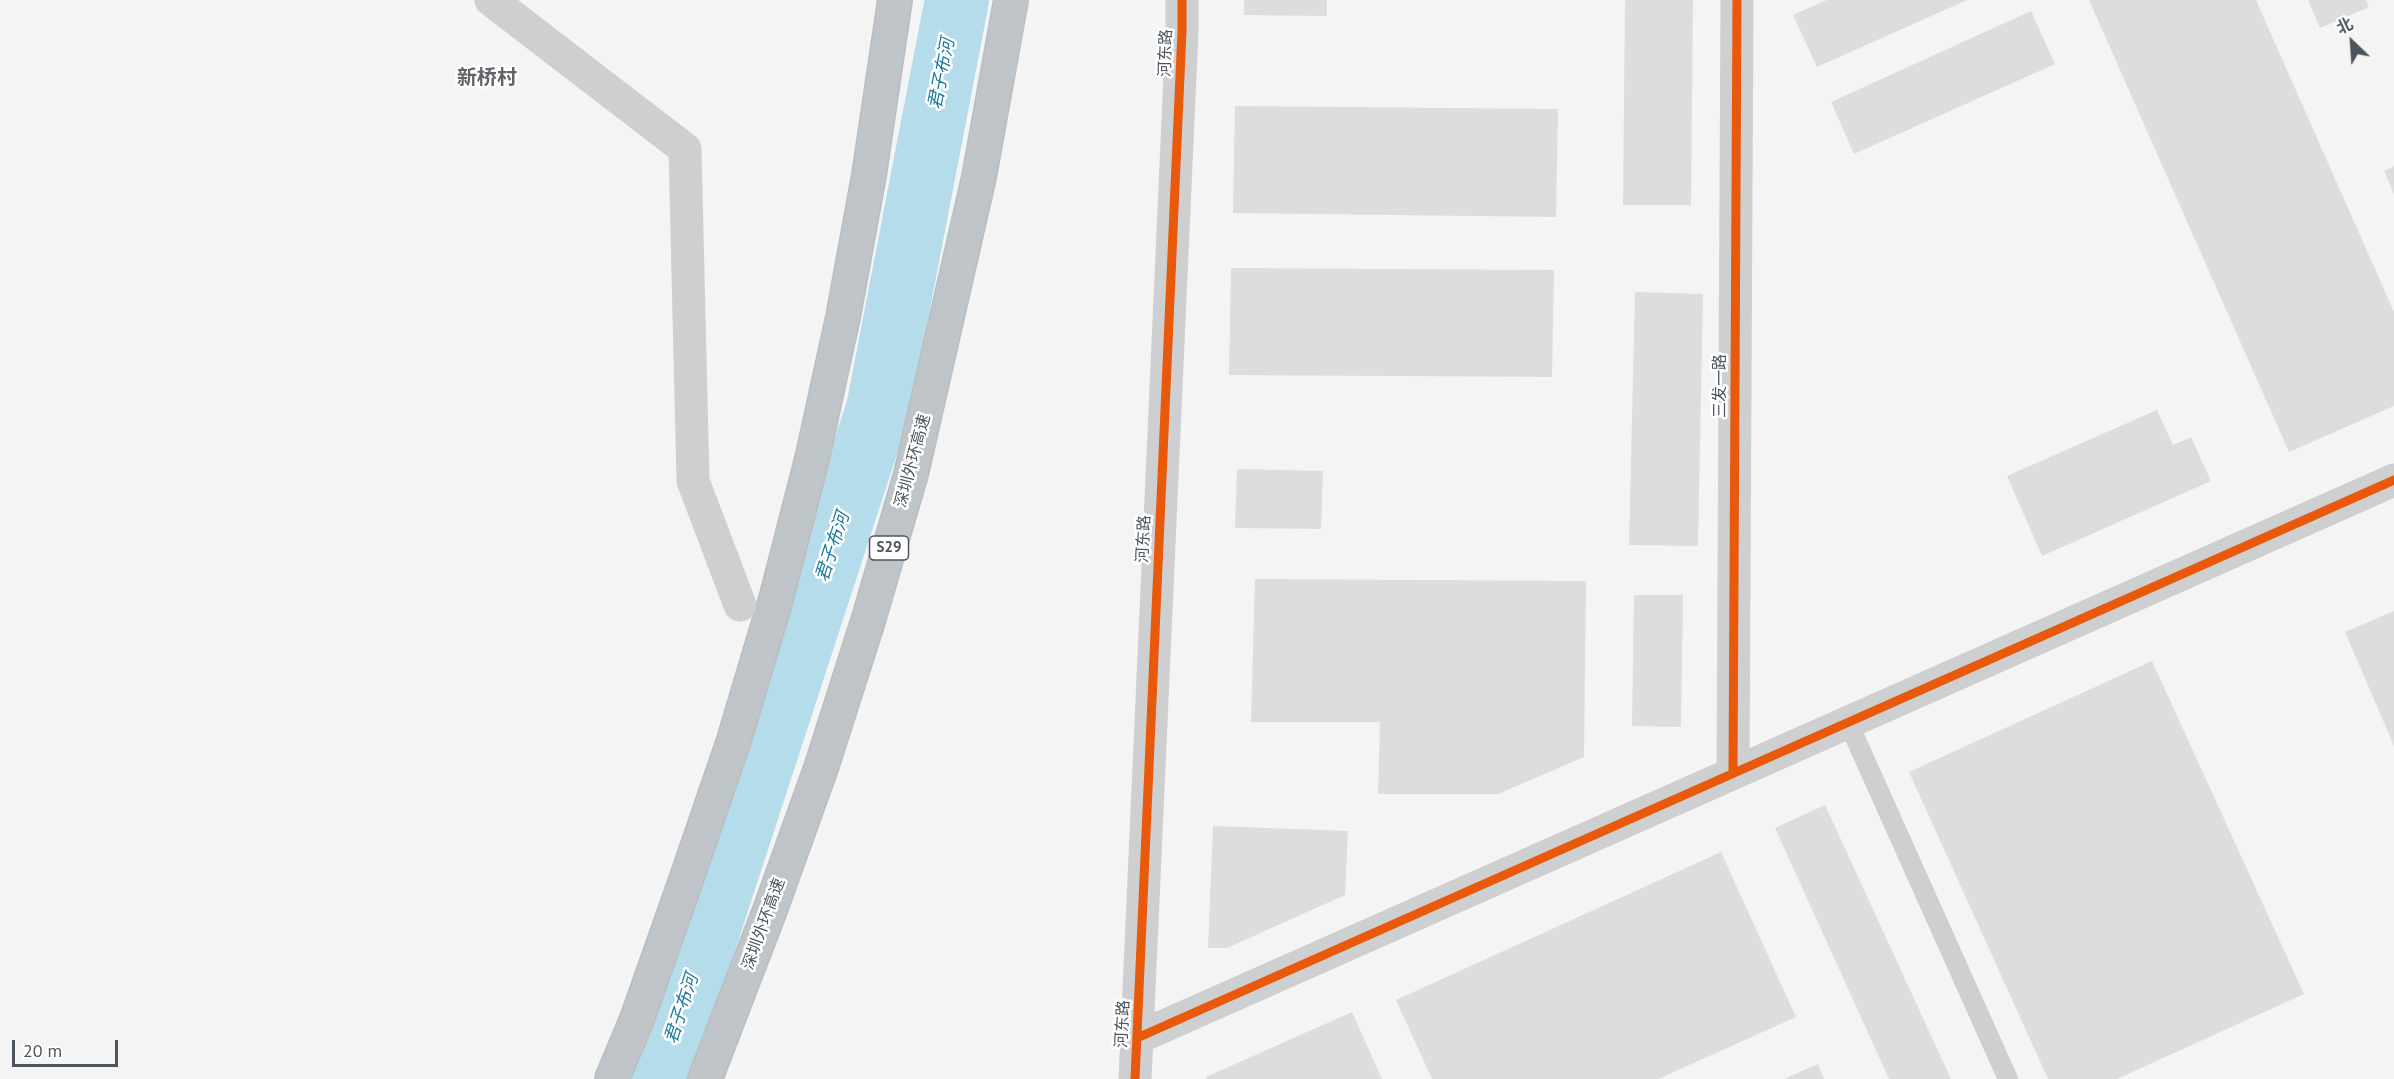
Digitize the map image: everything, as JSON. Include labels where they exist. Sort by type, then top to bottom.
[{"type":"highway","points":[[612,1079],[637,1019],[694,859],[734,740],[776,599],[812,459],[843,317],[871,164],[895,0]]},
{"type":"highway","name":"深圳外环高速","points":[[705,1079],[766,921],[821,768],[868,621],[911,474],[979,177],[1011,0]]},
{"type":"street","points":[[491,0],[685,149],[693,481],[740,605]]},
{"type":"street","name":"河东路","points":[[1135,1079],[1182,0]]},
{"type":"street","name":"三发一路","points":[[1733,773],[1737,0]]},
{"type":"street","points":[[1137,1038],[2394,480]]},
{"type":"lane","points":[[1848,722],[2008,1079]]},
{"type":"building","points":[[1244,0],[1327,0],[1327,16],[1244,15]]},
{"type":"building","points":[[1625,0],[1693,0],[1691,205],[1623,205]]},
{"type":"building","points":[[1827,0],[1967,0],[1817,67],[1793,15]]},
{"type":"building","points":[[2089,0],[2256,0],[2394,312],[2394,406],[2289,452]]},
{"type":"building","points":[[2308,0],[2366,0],[2369,7],[2320,28]]},
{"type":"building","points":[[2031,11],[2055,64],[1854,154],[1831,102]]},
{"type":"building","points":[[1235,106],[1558,109],[1556,217],[1233,213]]},
{"type":"building","points":[[2394,166],[2394,194],[2384,171]]},
{"type":"building","points":[[1231,268],[1554,270],[1552,377],[1229,375]]},
{"type":"building","points":[[1635,292],[1703,294],[1698,546],[1629,545]]},
{"type":"building","points":[[2157,410],[2173,445],[2191,437],[2211,481],[2042,556],[2007,476]]},
{"type":"building","points":[[1237,469],[1323,471],[1321,529],[1235,528]]},
{"type":"building","points":[[1255,579],[1586,581],[1584,757],[1498,794],[1378,794],[1380,722],[1251,722]]},
{"type":"building","points":[[1634,595],[1683,595],[1681,727],[1632,726]]},
{"type":"building","points":[[2394,611],[2394,746],[2345,632]]},
{"type":"building","points":[[2152,661],[2304,994],[2117,1079],[2048,1079],[1909,772]]},
{"type":"building","points":[[1825,805],[1951,1079],[1889,1079],[1775,828]]},
{"type":"building","points":[[1213,826],[1348,831],[1345,895],[1227,948],[1208,948]]},
{"type":"building","points":[[1721,852],[1796,1017],[1658,1079],[1432,1079],[1396,1000]]},
{"type":"building","points":[[1352,1012],[1382,1079],[1206,1079],[1206,1077]]},
{"type":"building","points":[[1818,1064],[1824,1079],[1784,1079]]},
{"type":"waterway","name":"君子布河","points":[[655,1079],[668,1053],[878,409],[957,0]]},
{"type":"cycle path","points":[[1135,1079],[1182,0]]},
{"type":"cycle path","points":[[1733,773],[1737,0]]},
{"type":"cycle path","points":[[1137,1038],[2394,480]]},
{"type":"district","name":"新桥村","points":[[487,78]]}]
